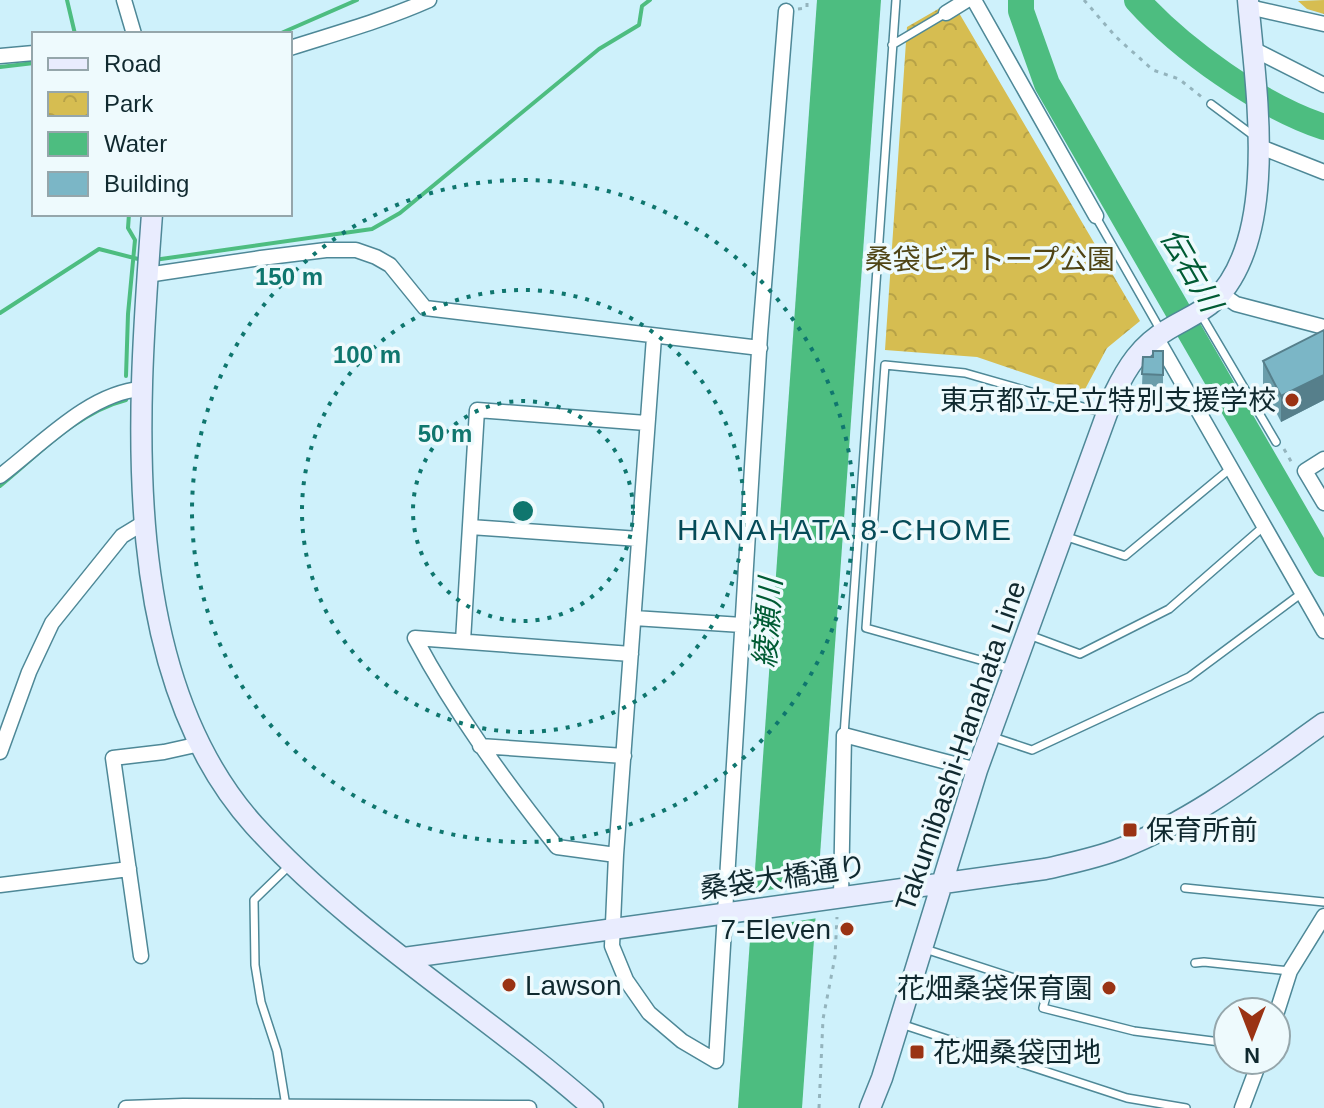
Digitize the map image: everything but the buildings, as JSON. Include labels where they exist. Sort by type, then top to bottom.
[{"type":"street","points":[[124,0],[133,32]]},
{"type":"street","points":[[292,47],[328,34],[390,18],[429,0]]},
{"type":"street","points":[[946,13],[967,0]]},
{"type":"street","points":[[974,0],[1096,216]]},
{"type":"street","points":[[1198,312],[1220,293],[1237,265],[1254,217],[1259,182],[1258,138],[1248,4],[1324,24]]},
{"type":"street","points":[[654,337],[612,946],[626,980],[649,1013],[682,1041],[716,1061],[730,912],[742,625],[786,11]]},
{"type":"street","points":[[0,56],[32,53]]},
{"type":"street","points":[[1253,54],[1324,85]]},
{"type":"street","points":[[1258,138],[1324,172]]},
{"type":"street","points":[[152,216],[141,389],[140,460],[145,522],[163,643],[175,686],[200,744],[223,785],[253,823],[292,863],[342,908],[587,1107]]},
{"type":"street","points":[[147,275],[326,250],[356,250],[390,265],[425,308],[760,348]]},
{"type":"street","points":[[1220,293],[1236,304],[1324,327]]},
{"type":"street","name":"Takumibashi-Hanahata Line","points":[[870,1108],[977,770],[1107,414],[1128,367],[1162,333],[1198,312]]},
{"type":"street","points":[[1162,333],[1231,468],[1324,631]]},
{"type":"street","points":[[0,476],[100,399],[122,391],[141,389]]},
{"type":"street","points":[[463,641],[477,410],[646,423]]},
{"type":"street","points":[[1324,459],[1305,471],[1324,503]]},
{"type":"street","points":[[0,752],[29,672],[52,623],[122,536],[145,522]]},
{"type":"street","points":[[470,527],[639,539]]},
{"type":"street","points":[[634,618],[742,625]]},
{"type":"street","points":[[616,855],[557,847],[480,746],[444,692],[415,638],[631,654]]},
{"type":"street","name":"桑袋大橋通り","points":[[404,958],[1045,869],[1120,849],[1149,837],[1213,801],[1324,723]]},
{"type":"street","points":[[836,898],[844,735],[977,770]]},
{"type":"street","points":[[141,956],[113,758],[200,744]]},
{"type":"street","points":[[480,746],[624,756]]},
{"type":"street","points":[[0,885],[129,869]]},
{"type":"street","points":[[1282,996],[1290,971],[1324,916]]},
{"type":"street","points":[[1242,1108],[1254,1076]]},
{"type":"street","points":[[126,1108],[529,1108]]},
{"type":"lane","points":[[844,735],[896,0]]},
{"type":"lane","points":[[892,45],[946,13]]},
{"type":"lane","points":[[1211,104],[1242,130],[1258,138]]},
{"type":"lane","points":[[1096,216],[1162,333]]},
{"type":"lane","points":[[1198,312],[1276,442]]},
{"type":"lane","points":[[1014,669],[866,628],[885,365],[965,373],[1107,414]]},
{"type":"lane","points":[[1062,535],[1125,556],[1231,468]]},
{"type":"lane","points":[[1026,634],[1080,654],[1169,609],[1264,526]]},
{"type":"lane","points":[[990,735],[1032,750],[1189,677],[1302,593]]},
{"type":"lane","points":[[286,1107],[277,1051],[261,1002],[255,965],[254,900],[292,863]]},
{"type":"lane","points":[[1185,888],[1324,902]]},
{"type":"lane","points":[[922,947],[1048,989],[1043,1008],[1134,1031],[1212,1041]]},
{"type":"lane","points":[[1195,963],[1290,971]]},
{"type":"lane","points":[[899,1023],[1127,1098],[1186,1108]]},
{"type":"path","points":[[1084,0],[1116,37],[1153,70],[1179,79],[1211,104]]},
{"type":"path","points":[[1284,448],[1295,467]]},
{"type":"path","points":[[819,1108],[823,1019],[835,957],[836,898]]},
{"type":"green space","points":[[1324,0],[1324,14],[1307,9],[1298,1]]},
{"type":"green space","name":"桑袋ビオトープ公園","points":[[952,1],[1140,321],[1107,348],[1083,393],[977,357],[885,350],[907,27]]},
{"type":"water","points":[[817,0],[881,0],[802,1108],[738,1108]]},
{"type":"pier","points":[[821,882],[818,918],[747,929],[749,893]]},
{"type":"waterway","points":[[67,0],[75,32]]},
{"type":"waterway","points":[[284,32],[357,0]]},
{"type":"waterway","points":[[154,260],[372,229],[400,213],[599,49],[639,25],[642,6],[650,0]]},
{"type":"waterway","name":"伝右川","points":[[1021,0],[1021,11],[1047,84],[1324,564]]},
{"type":"waterway","points":[[1137,0],[1199,57],[1249,91],[1324,127]]},
{"type":"waterway","points":[[0,67],[32,63]]},
{"type":"waterway","points":[[126,376],[135,240],[128,228],[129,216]]},
{"type":"waterway","points":[[0,313],[99,249],[142,260]]},
{"type":"waterway","points":[[0,486],[75,424],[126,400]]},
{"type":"place","name":"東京都立足立特別支援学校","points":[[1292,400]]},
{"type":"place","name":"保育所前","points":[[1130,830]]},
{"type":"place","name":"7-Eleven","points":[[847,929]]},
{"type":"place","name":"Lawson","points":[[509,985]]},
{"type":"place","name":"花畑桑袋保育園","points":[[1109,988]]},
{"type":"place","name":"花畑桑袋団地","points":[[917,1052]]},
{"type":"district","name":"HANAHATA 8-CHOME","points":[[845,530]]},
{"type":"water label","name":"綾瀬川","points":[[768,623]]}]
